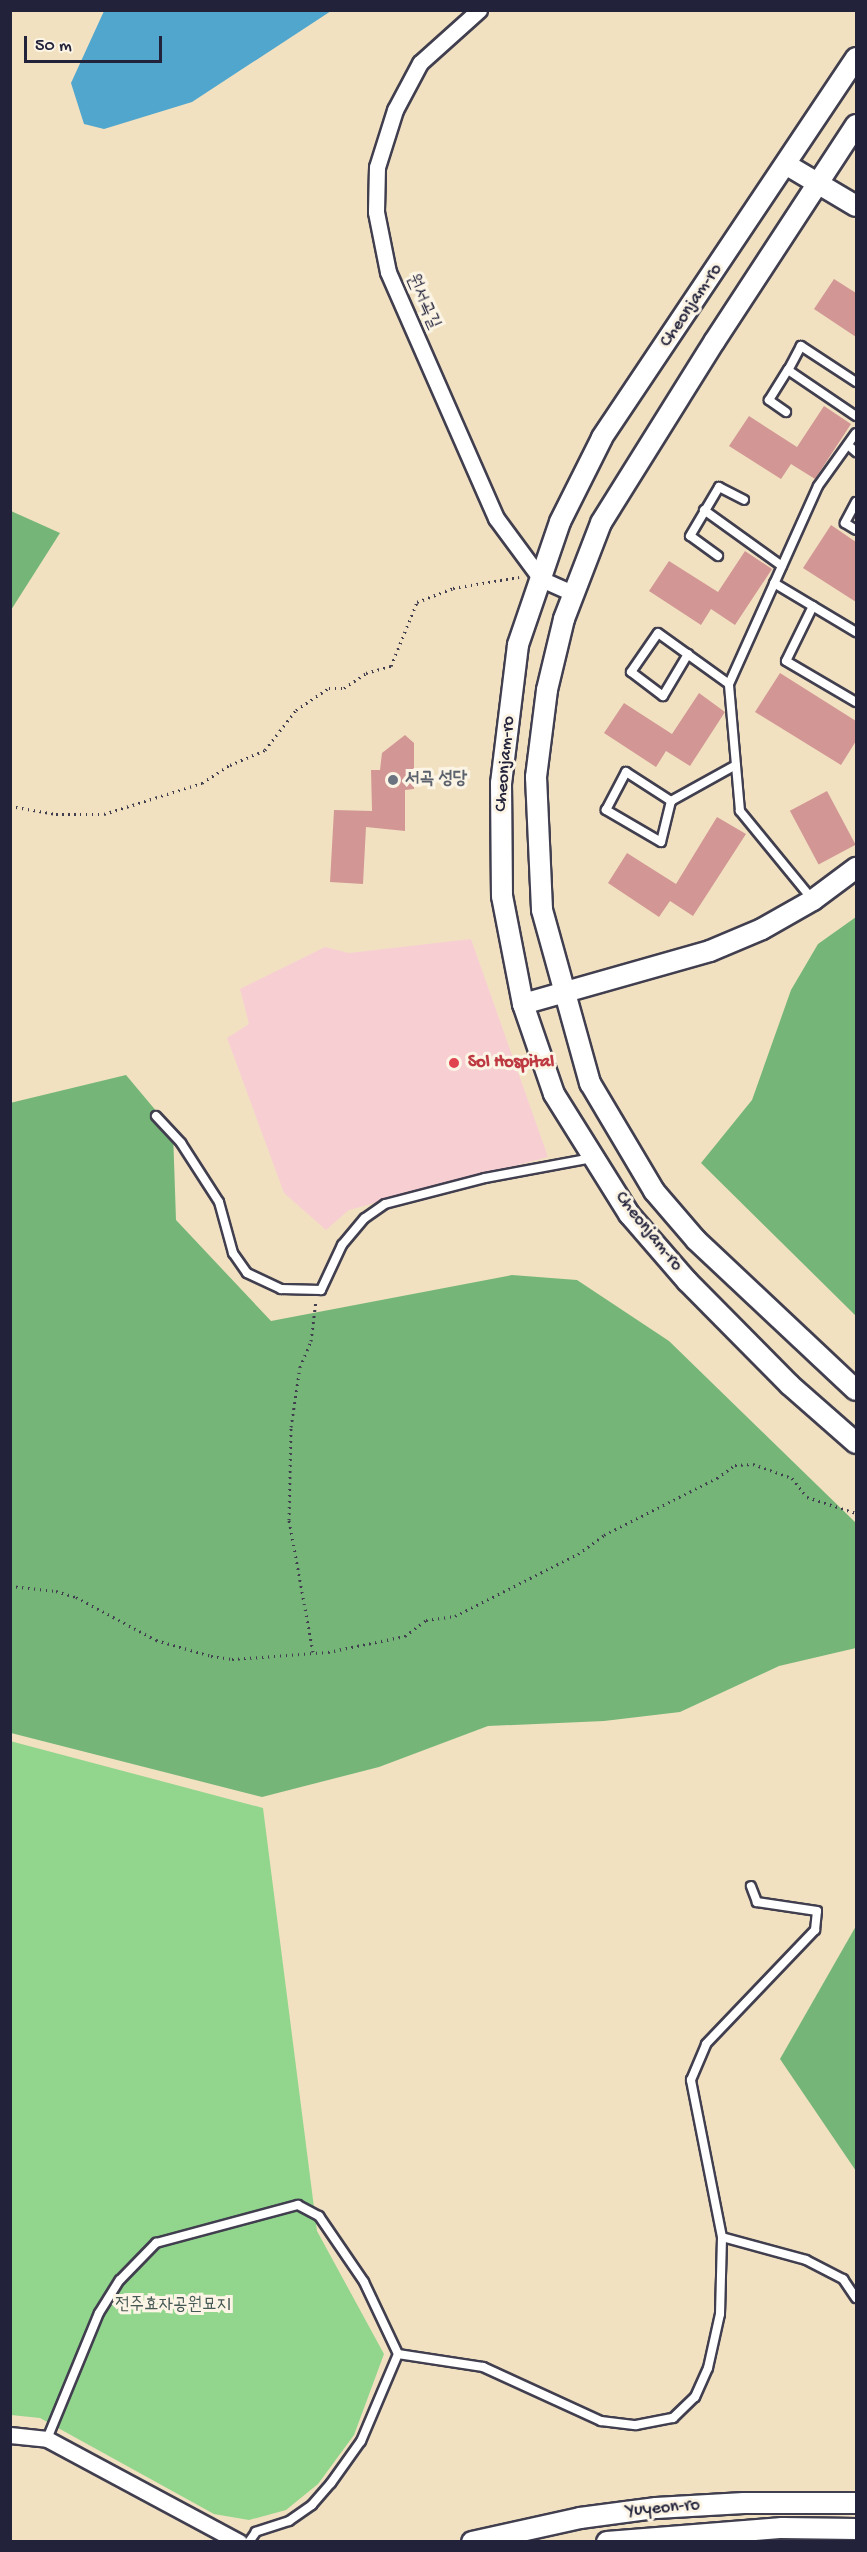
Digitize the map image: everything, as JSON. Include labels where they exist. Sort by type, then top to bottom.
[{"type":"street","name":"원서곡길","points":[[479,10],[420,63],[395,110],[377,168],[376,212],[392,283],[496,518],[538,576]]},
{"type":"street","name":"Cheonjam-ro","points":[[856,58],[787,165],[602,438],[560,522],[538,576],[518,645],[501,783],[502,896],[523,1004],[554,1094],[629,1214],[687,1281],[790,1385],[856,1443]]},
{"type":"street","name":"Cheonjam-ro","points":[[856,125],[602,523],[573,593],[547,690],[536,777],[542,910],[563,995],[590,1083],[654,1191],[696,1240],[856,1390]]},
{"type":"street","points":[[787,165],[856,206]]},
{"type":"street","points":[[538,576],[573,593]]},
{"type":"street","points":[[523,1004],[563,995],[710,951],[762,929],[813,900],[856,868]]},
{"type":"street","points":[[10,2435],[46,2439],[239,2541]]},
{"type":"street","name":"Yuyeon-ro","points":[[472,2541],[569,2520],[656,2508],[744,2503],[856,2503]]},
{"type":"street","name":"Yuyeon-ro","points":[[607,2541],[782,2528],[856,2529]]},
{"type":"lane","points":[[786,412],[769,400],[801,346],[856,382]]},
{"type":"lane","points":[[788,370],[856,416]]},
{"type":"lane","points":[[813,900],[740,811],[729,684],[818,486],[856,433]]},
{"type":"lane","points":[[848,445],[856,452]]},
{"type":"lane","points":[[718,556],[690,536],[719,487],[744,500]]},
{"type":"lane","points":[[856,502],[845,523],[856,530]]},
{"type":"lane","points":[[704,510],[782,566]]},
{"type":"lane","points":[[774,583],[856,632]]},
{"type":"lane","points":[[813,606],[786,661],[856,702]]},
{"type":"lane","points":[[688,654],[663,696],[631,672],[658,633],[688,654],[729,684]]},
{"type":"lane","points":[[671,801],[626,772],[606,810],[661,842],[671,801],[736,765]]},
{"type":"lane","points":[[156,1116],[181,1143],[219,1202],[232,1253],[247,1273],[281,1289],[321,1290],[342,1245],[365,1218],[385,1204],[485,1178],[592,1158]]},
{"type":"lane","points":[[398,2354],[483,2367],[601,2421],[636,2425],[673,2418],[695,2397],[708,2368],[720,2314],[722,2237],[691,2080],[706,2044],[815,1930],[817,1911],[757,1902],[751,1886]]},
{"type":"lane","points":[[46,2439],[99,2313],[120,2280],[156,2243],[298,2205],[319,2216],[364,2282],[398,2354],[361,2441],[331,2484],[312,2505],[289,2521],[256,2532],[249,2541]]},
{"type":"lane","points":[[722,2237],[806,2260],[843,2279],[856,2298]]},
{"type":"path","points":[[10,806],[56,814],[104,814],[202,783],[230,765],[265,750],[296,710],[329,688],[344,688],[366,673],[391,666],[417,602],[453,588],[538,576]]},
{"type":"path","points":[[313,1652],[289,1520],[291,1427],[317,1298]]},
{"type":"path","points":[[10,1587],[56,1591],[76,1597],[156,1640],[211,1656],[232,1659],[313,1652],[405,1636],[426,1620],[455,1616],[578,1554],[604,1535],[717,1479],[735,1465],[753,1464],[792,1478],[807,1497],[856,1513]]},
{"type":"shaded area","points":[[471,939],[548,1157],[349,1210],[326,1230],[284,1193],[227,1038],[249,1024],[240,989],[325,947],[349,953]]},
{"type":"green space","points":[[11,511],[60,533],[11,610]]},
{"type":"green space","points":[[856,917],[856,1316],[701,1163],[752,1100],[791,990],[818,944]]},
{"type":"green space","points":[[126,1075],[173,1131],[176,1220],[271,1321],[512,1275],[577,1280],[669,1341],[856,1523],[856,1648],[779,1666],[680,1712],[604,1721],[488,1726],[379,1767],[262,1797],[11,1733],[10,1103]]},
{"type":"green space","name":"전주효자공원묘지","points":[[10,1741],[263,1808],[317,2231],[384,2354],[354,2435],[318,2484],[286,2510],[249,2520],[214,2514],[40,2418],[11,2415]]},
{"type":"green space","points":[[856,1926],[856,2171],[780,2059]]},
{"type":"water","points":[[104,10],[331,11],[192,102],[104,129],[84,124],[71,83]]},
{"type":"building","points":[[834,279],[856,293],[856,337],[814,309]]},
{"type":"building","points":[[824,406],[851,424],[815,479],[791,464],[781,479],[729,446],[749,416],[797,447]]},
{"type":"building","points":[[831,525],[856,542],[856,602],[803,568]]},
{"type":"building","points":[[745,551],[772,569],[735,625],[711,609],[701,625],[649,591],[669,561],[718,592]]},
{"type":"building","points":[[780,673],[856,721],[856,741],[841,765],[755,712]]},
{"type":"building","points":[[699,693],[725,712],[690,766],[666,751],[656,767],[604,733],[624,703],[672,734]]},
{"type":"building","points":[[405,735],[414,743],[414,789],[405,790],[405,831],[366,827],[363,884],[330,882],[334,810],[372,811],[371,770],[380,770],[382,753]]},
{"type":"building","points":[[827,791],[856,845],[819,865],[790,811]]},
{"type":"building","points":[[717,817],[746,834],[693,916],[670,901],[659,917],[608,883],[627,853],[676,884]]},
{"type":"place","name":"서곡 성당","points":[[393,780]]},
{"type":"place","name":"Sol Hospital","points":[[454,1063]]}]
